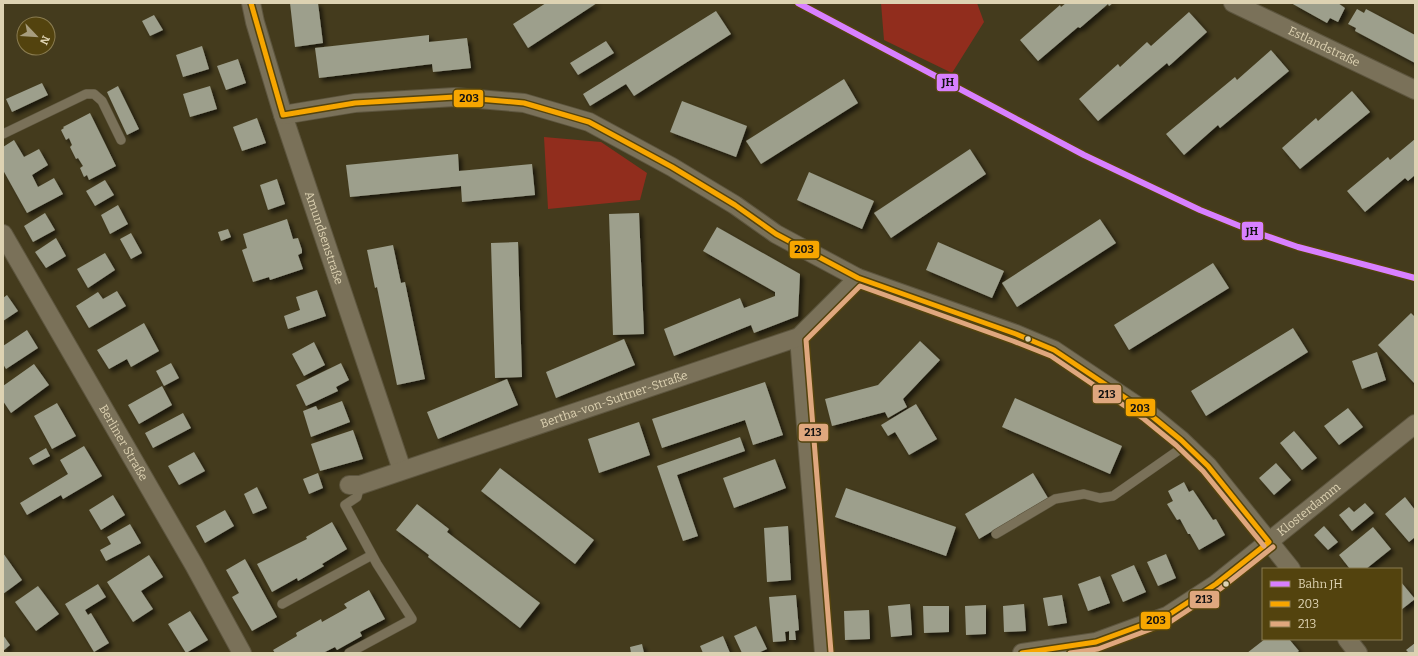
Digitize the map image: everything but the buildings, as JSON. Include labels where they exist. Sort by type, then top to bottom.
[{"type":"street","name":"Amundsenstraße","points":[[251,3],[255,22],[284,115],[402,470]]},
{"type":"street","name":"Estlandstraße","points":[[1233,3],[1415,90]]},
{"type":"street","points":[[284,115],[355,103],[455,97],[531,106],[589,122],[722,198],[776,234],[858,278],[1016,334],[1054,350],[1148,413],[1208,466],[1290,568]]},
{"type":"street","name":"Berliner Straße","points":[[3,234],[194,565],[242,653]]},
{"type":"street","name":"Bertha-von-Suttner-Straße","points":[[355,485],[799,337],[858,278]]},
{"type":"street","points":[[799,337],[824,653]]},
{"type":"street","name":"Klosterdamm","points":[[1022,653],[1096,642],[1167,616],[1216,584],[1415,424]]},
{"type":"street","points":[[1348,640],[1358,653]]},
{"type":"lane","points":[[3,134],[86,94],[94,94],[102,101],[120,140]]},
{"type":"lane","points":[[996,534],[1055,499],[1084,494],[1100,498],[1113,496],[1186,446]]},
{"type":"lane","points":[[349,653],[412,619],[372,555],[345,505],[357,497],[355,485]]},
{"type":"lane","points":[[282,604],[372,555]]},
{"type":"shaded area","points":[[881,3],[977,3],[984,22],[952,73],[884,40]]},
{"type":"shaded area","points":[[544,137],[601,142],[647,173],[640,200],[548,209]]},
{"type":"rail line","name":"JH","points":[[798,3],[1084,155],[1200,210],[1252,231],[1298,247],[1415,278]]},
{"type":"transit line","name":"203","points":[[251,3],[283,115]]},
{"type":"transit line","name":"203","points":[[283,115],[355,103],[455,97],[524,103],[589,122],[672,167],[735,205],[776,234],[858,278],[1016,334],[1054,350],[1148,413],[1181,440],[1208,466],[1269,542]]},
{"type":"transit line","name":"213","points":[[831,652],[806,340],[860,286],[1051,356],[1144,419],[1176,445],[1203,471],[1264,546]]},
{"type":"transit line","name":"203","points":[[1022,653],[1096,642],[1167,616],[1216,584],[1269,542]]},
{"type":"transit line","name":"213","points":[[1070,653],[1098,649],[1170,622],[1220,589],[1273,547]]}]
